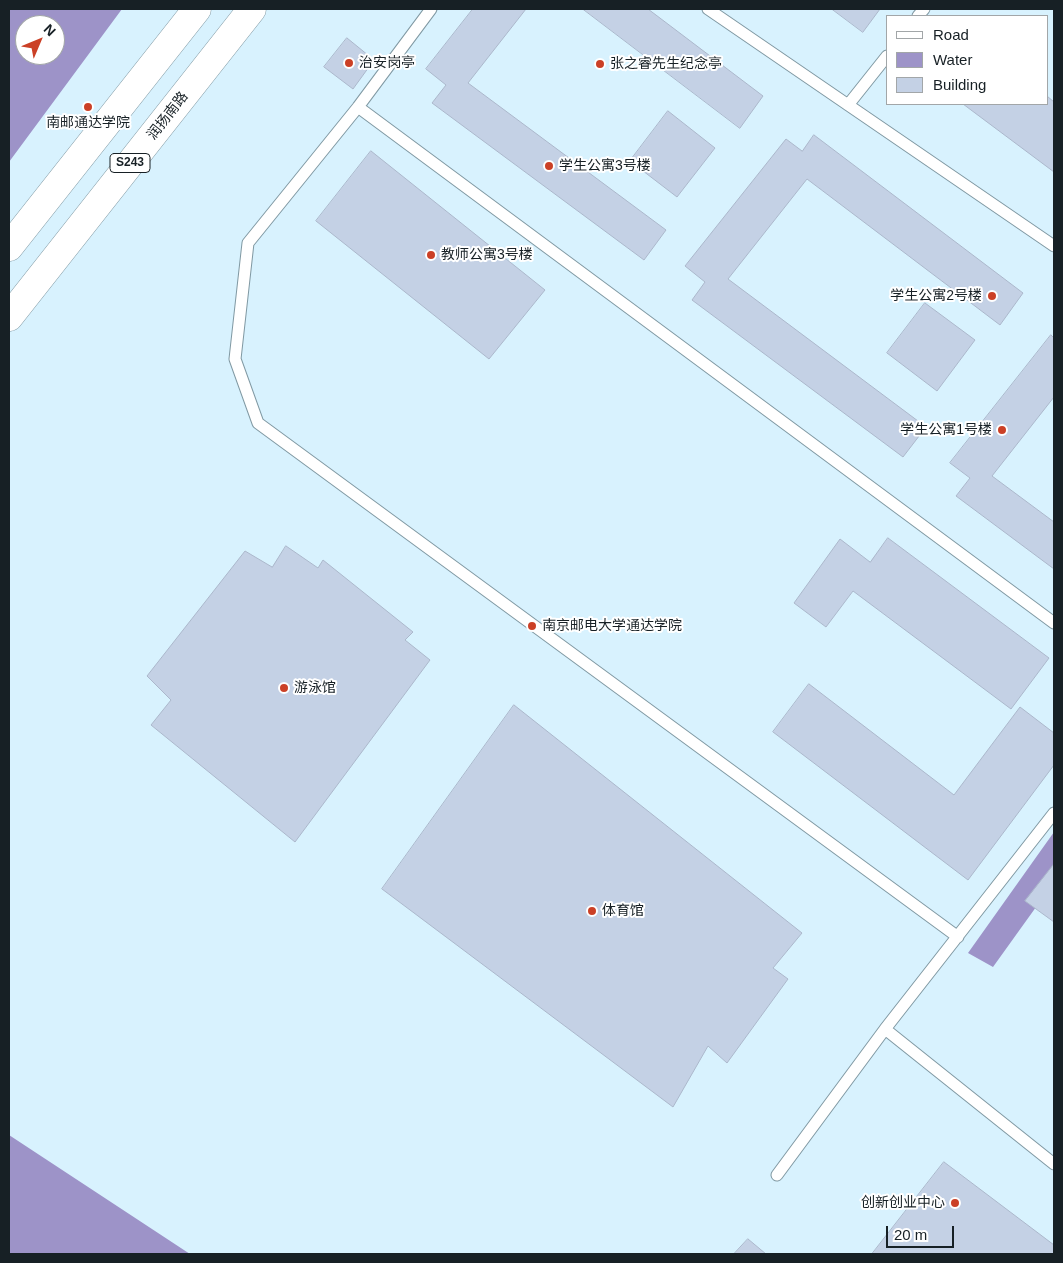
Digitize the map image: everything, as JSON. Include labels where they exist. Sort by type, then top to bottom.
[{"type":"main road","points":[[9,247],[197,9]]},
{"type":"main road","name":"润扬南路","points":[[9,317],[252,9]]},
{"type":"lane","points":[[431,9],[358,108],[248,243],[235,359],[258,423],[958,936]]},
{"type":"lane","points":[[708,9],[1054,246]]},
{"type":"lane","points":[[848,105],[886,57]]},
{"type":"lane","points":[[358,108],[1054,623]]},
{"type":"lane","points":[[777,1175],[885,1028],[1054,813]]},
{"type":"lane","points":[[885,1028],[1054,1164]]},
{"type":"water","points":[[9,9],[122,9],[9,162]]},
{"type":"water","points":[[1054,832],[1054,882],[993,967],[968,953]]},
{"type":"water","points":[[9,1135],[190,1254],[9,1254]]},
{"type":"building","name":"学生公寓3号楼","points":[[473,9],[526,9],[468,83],[666,230],[644,260],[432,103],[446,85],[426,69]]},
{"type":"building","points":[[583,9],[648,9],[763,96],[740,128]]},
{"type":"building","points":[[832,9],[880,9],[863,32]]},
{"type":"building","name":"治安岗亭","points":[[347,38],[374,60],[353,89],[324,67]]},
{"type":"building","points":[[1048,97],[1054,102],[1054,172],[964,105],[1048,105]]},
{"type":"building","points":[[668,111],[715,148],[677,197],[630,161]]},
{"type":"building","name":"学生公寓2号楼","points":[[814,135],[1023,293],[1000,325],[807,179],[728,279],[926,427],[903,457],[692,300],[705,282],[685,266],[786,139],[802,151]]},
{"type":"building","name":"教师公寓3号楼","points":[[371,151],[545,290],[489,359],[316,221]]},
{"type":"building","points":[[925,303],[975,340],[937,391],[887,353]]},
{"type":"building","name":"学生公寓1号楼","points":[[1051,335],[1054,338],[1054,397],[992,476],[1054,522],[1054,569],[956,496],[970,478],[950,463]]},
{"type":"building","points":[[888,538],[1049,658],[1011,709],[853,591],[826,627],[794,603],[840,539],[870,562]]},
{"type":"building","name":"游泳馆","points":[[286,546],[318,568],[323,560],[413,632],[405,640],[430,660],[295,842],[151,725],[171,700],[147,676],[245,551],[272,567]]},
{"type":"building","points":[[809,684],[954,795],[1020,707],[1054,733],[1054,765],[968,880],[773,732]]},
{"type":"building","name":"体育馆","points":[[514,705],[802,933],[773,968],[788,979],[727,1063],[708,1046],[673,1107],[382,889]]},
{"type":"building","points":[[1054,864],[1054,922],[1025,901]]},
{"type":"building","name":"创新创业中心","points":[[944,1162],[1054,1245],[1054,1254],[872,1254]]},
{"type":"building","points":[[748,1239],[766,1254],[734,1254]]},
{"type":"place","name":"治安岗亭","points":[[349,63]]},
{"type":"place","name":"张之睿先生纪念亭","points":[[600,64]]},
{"type":"place","name":"南邮通达学院","points":[[88,107]]},
{"type":"place","name":"学生公寓3号楼","points":[[549,166]]},
{"type":"place","name":"教师公寓3号楼","points":[[431,255]]},
{"type":"place","name":"学生公寓2号楼","points":[[992,296]]},
{"type":"place","name":"学生公寓1号楼","points":[[1002,430]]},
{"type":"place","name":"南京邮电大学通达学院","points":[[532,626]]},
{"type":"place","name":"游泳馆","points":[[284,688]]},
{"type":"place","name":"体育馆","points":[[592,911]]},
{"type":"place","name":"创新创业中心","points":[[955,1203]]}]
